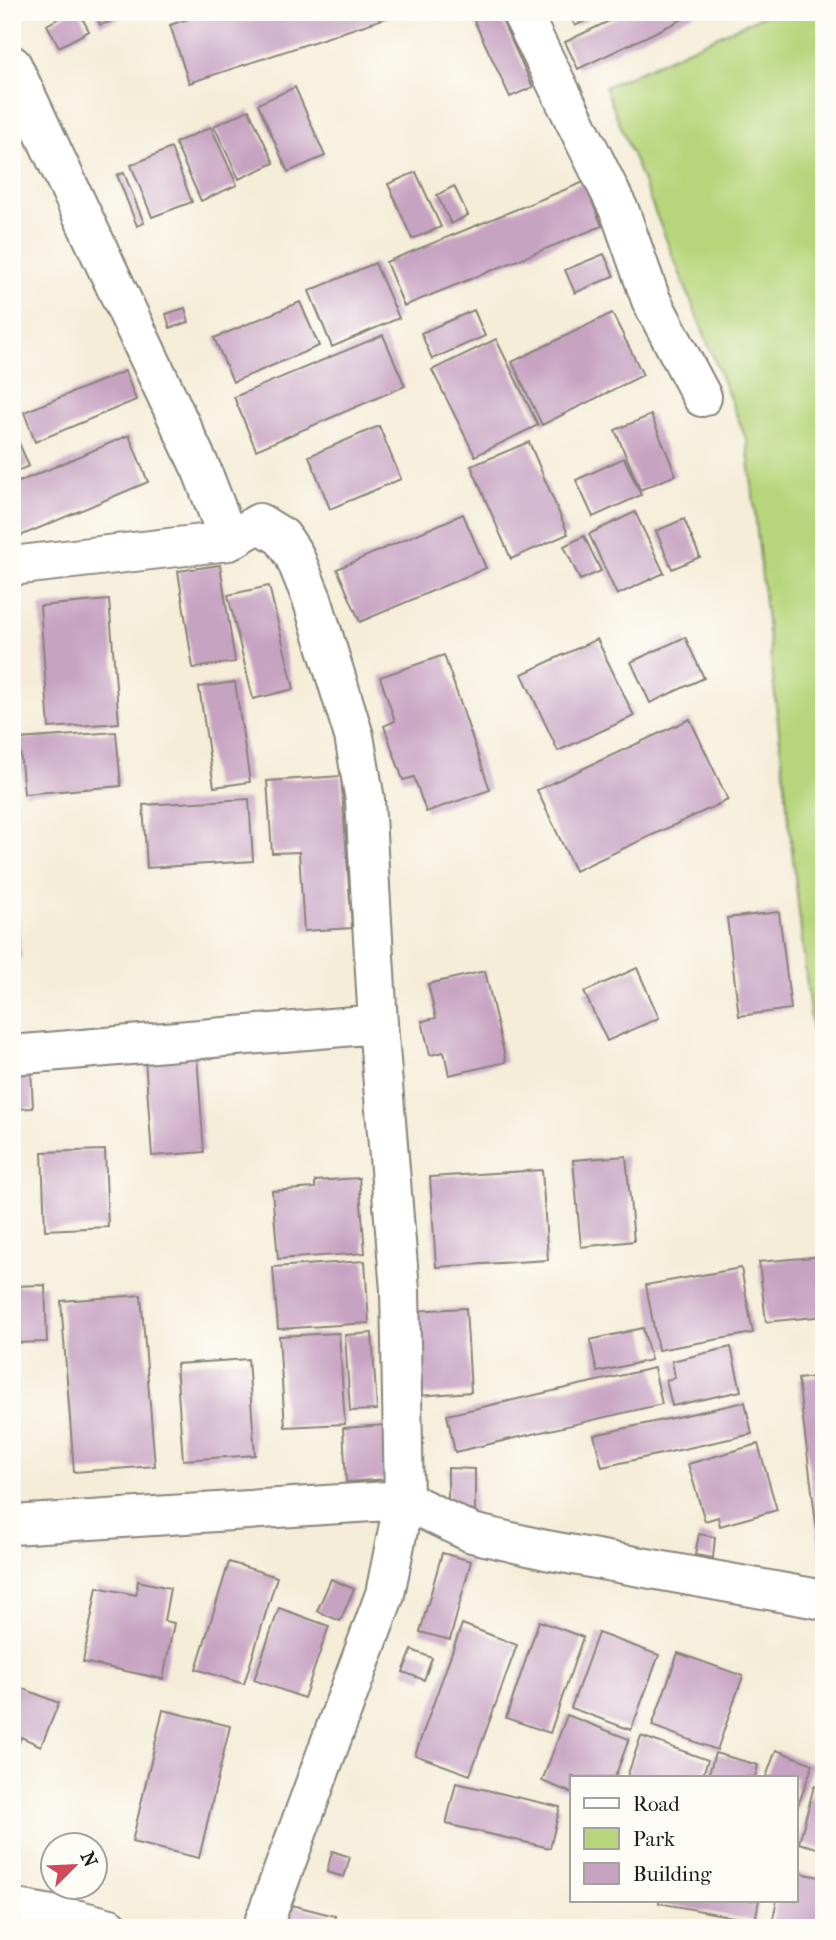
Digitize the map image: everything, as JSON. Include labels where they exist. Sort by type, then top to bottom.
[{"type":"street","points":[[521,12],[620,212],[651,300],[702,397]]},
{"type":"street","points":[[12,65],[202,471],[229,541]]},
{"type":"street","points":[[12,566],[229,541],[259,523],[282,537],[294,555],[312,599],[354,736],[365,800],[378,1024],[400,1290],[404,1500],[385,1594],[262,1928]]},
{"type":"street","points":[[12,1055],[378,1024]]},
{"type":"street","points":[[12,1525],[404,1500],[472,1534],[824,1600]]},
{"type":"street","points":[[12,1908],[110,1928]]},
{"type":"green space","points":[[771,12],[824,12],[824,1096],[817,1076],[747,441],[605,87]]},
{"type":"building","points":[[70,12],[79,12],[89,31],[59,47],[47,25]]},
{"type":"building","points":[[95,12],[136,12],[136,13],[100,25]]},
{"type":"building","points":[[209,12],[401,13],[189,83],[170,25]]},
{"type":"building","points":[[470,12],[498,12],[533,87],[510,97]]},
{"type":"building","points":[[568,12],[602,12],[575,26]]},
{"type":"building","points":[[628,12],[698,12],[578,69],[565,42]]},
{"type":"building","points":[[295,87],[325,156],[288,172],[258,104]]},
{"type":"building","points":[[249,110],[274,163],[239,179],[214,126]]},
{"type":"building","points":[[211,127],[237,185],[201,201],[175,143]]},
{"type":"building","points":[[171,148],[192,202],[152,217],[131,165]]},
{"type":"building","points":[[416,172],[441,227],[412,239],[388,184]]},
{"type":"building","points":[[124,173],[144,223],[137,226],[117,175]]},
{"type":"building","points":[[584,182],[602,226],[404,306],[386,262]]},
{"type":"building","points":[[454,186],[468,215],[451,224],[437,195]]},
{"type":"building","points":[[604,254],[614,276],[575,293],[565,270]]},
{"type":"building","points":[[375,263],[399,318],[332,347],[309,291]]},
{"type":"building","points":[[300,302],[319,346],[233,382],[214,338]]},
{"type":"building","points":[[185,308],[189,322],[170,328],[166,314]]},
{"type":"building","points":[[474,310],[485,336],[432,359],[421,333]]},
{"type":"building","points":[[612,313],[643,375],[542,425],[512,362]]},
{"type":"building","points":[[383,335],[405,386],[256,450],[234,397]]},
{"type":"building","points":[[496,339],[538,425],[475,456],[432,370]]},
{"type":"building","points":[[125,371],[136,400],[35,442],[24,412]]},
{"type":"building","points":[[651,415],[676,475],[640,490],[615,430]]},
{"type":"building","points":[[379,426],[401,479],[330,509],[309,456]]},
{"type":"building","points":[[12,427],[29,466],[12,473]]},
{"type":"building","points":[[129,435],[148,482],[18,537],[12,523],[12,485]]},
{"type":"building","points":[[529,442],[568,534],[511,559],[471,466]]},
{"type":"building","points":[[624,458],[641,495],[593,517],[576,480]]},
{"type":"building","points":[[635,512],[664,573],[617,595],[589,534]]},
{"type":"building","points":[[463,514],[486,568],[360,622],[337,569]]},
{"type":"building","points":[[684,519],[700,557],[672,569],[656,531]]},
{"type":"building","points":[[584,536],[601,571],[580,580],[564,546]]},
{"type":"building","points":[[220,565],[235,662],[193,668],[178,571]]},
{"type":"building","points":[[269,586],[294,689],[253,699],[228,595]]},
{"type":"building","points":[[109,600],[119,723],[49,728],[40,606]]},
{"type":"building","points":[[685,637],[704,678],[650,703],[631,662]]},
{"type":"building","points":[[597,639],[634,716],[558,751],[522,674]]},
{"type":"building","points":[[444,655],[490,790],[426,812],[414,777],[403,780],[384,726],[395,721],[380,677]]},
{"type":"building","points":[[235,682],[250,782],[214,787],[199,687]]},
{"type":"building","points":[[690,719],[728,800],[575,871],[537,790]]},
{"type":"building","points":[[116,732],[121,786],[24,794],[19,739]]},
{"type":"building","points":[[341,776],[352,928],[304,931],[299,852],[272,853],[267,781]]},
{"type":"building","points":[[249,799],[253,861],[147,868],[143,805]]},
{"type":"building","points":[[12,906],[17,906],[21,959],[12,959]]},
{"type":"building","points":[[779,912],[791,1009],[739,1016],[727,918]]},
{"type":"building","points":[[637,968],[659,1018],[607,1041],[584,992]]},
{"type":"building","points":[[485,971],[506,1062],[449,1075],[444,1052],[430,1055],[422,1021],[436,1018],[428,984]]},
{"type":"building","points":[[197,1056],[204,1152],[152,1156],[145,1059]]},
{"type":"building","points":[[31,1068],[33,1108],[12,1109],[12,1069]]},
{"type":"building","points":[[12,1115],[16,1115],[19,1199],[12,1200]]},
{"type":"building","points":[[105,1150],[108,1227],[45,1230],[42,1152]]},
{"type":"building","points":[[626,1156],[634,1241],[581,1247],[573,1160]]},
{"type":"building","points":[[542,1170],[548,1260],[436,1267],[430,1177]]},
{"type":"building","points":[[359,1178],[365,1253],[278,1259],[272,1191],[315,1188],[315,1181]]},
{"type":"building","points":[[824,1256],[824,1316],[766,1322],[759,1262]]},
{"type":"building","points":[[365,1261],[369,1323],[278,1329],[273,1267]]},
{"type":"building","points":[[741,1268],[753,1333],[658,1350],[646,1285]]},
{"type":"building","points":[[45,1285],[47,1342],[12,1343],[12,1286]]},
{"type":"building","points":[[141,1295],[155,1466],[74,1472],[61,1301]]},
{"type":"building","points":[[466,1308],[471,1392],[418,1396],[412,1311]]},
{"type":"building","points":[[643,1328],[651,1360],[597,1372],[590,1340]]},
{"type":"building","points":[[339,1333],[345,1424],[285,1427],[279,1336]]},
{"type":"building","points":[[372,1333],[377,1410],[350,1411],[345,1335]]},
{"type":"building","points":[[731,1347],[741,1391],[672,1406],[666,1380],[675,1378],[672,1361]]},
{"type":"building","points":[[248,1359],[255,1455],[183,1460],[176,1364]]},
{"type":"building","points":[[654,1368],[662,1404],[455,1452],[447,1415]]},
{"type":"building","points":[[824,1376],[824,1563],[821,1563],[798,1379]]},
{"type":"building","points":[[745,1402],[752,1434],[602,1467],[594,1435]]},
{"type":"building","points":[[385,1425],[389,1479],[346,1482],[343,1428]]},
{"type":"building","points":[[758,1444],[777,1510],[720,1526],[718,1517],[705,1521],[688,1464]]},
{"type":"building","points":[[448,1468],[475,1469],[475,1513],[448,1512]]},
{"type":"building","points":[[699,1534],[715,1537],[713,1558],[695,1555]]},
{"type":"building","points":[[442,1553],[471,1561],[450,1640],[420,1632]]},
{"type":"building","points":[[229,1562],[277,1577],[244,1684],[196,1669]]},
{"type":"building","points":[[331,1579],[354,1589],[340,1621],[317,1611]]},
{"type":"building","points":[[138,1581],[170,1588],[164,1621],[174,1623],[163,1679],[83,1662],[97,1587],[136,1595]]},
{"type":"building","points":[[279,1608],[329,1626],[304,1698],[254,1680]]},
{"type":"building","points":[[539,1621],[583,1637],[550,1733],[506,1718]]},
{"type":"building","points":[[462,1624],[517,1645],[470,1775],[415,1755]]},
{"type":"building","points":[[598,1633],[659,1655],[631,1730],[571,1708]]},
{"type":"building","points":[[412,1650],[432,1658],[424,1680],[403,1672]]},
{"type":"building","points":[[678,1653],[743,1676],[717,1750],[652,1726]]},
{"type":"building","points":[[12,1684],[59,1703],[41,1746],[21,1737],[16,1749],[12,1747]]},
{"type":"building","points":[[163,1710],[230,1726],[199,1858],[132,1842]]},
{"type":"building","points":[[567,1715],[629,1739],[615,1776],[570,1776],[570,1792],[542,1781]]},
{"type":"building","points":[[641,1736],[708,1760],[702,1776],[627,1776]]},
{"type":"building","points":[[776,1750],[813,1764],[798,1805],[798,1776],[766,1776]]},
{"type":"building","points":[[715,1753],[758,1765],[755,1776],[708,1776]]},
{"type":"building","points":[[456,1783],[560,1807],[550,1848],[446,1824]]},
{"type":"building","points":[[814,1786],[824,1789],[824,1850],[799,1843]]},
{"type":"building","points":[[332,1851],[350,1857],[344,1877],[327,1872]]},
{"type":"building","points":[[798,1872],[824,1878],[824,1928],[771,1928],[777,1902],[798,1902]]},
{"type":"building","points":[[659,1902],[759,1902],[755,1921]]},
{"type":"building","points":[[284,1903],[335,1916],[333,1928],[278,1928]]}]
